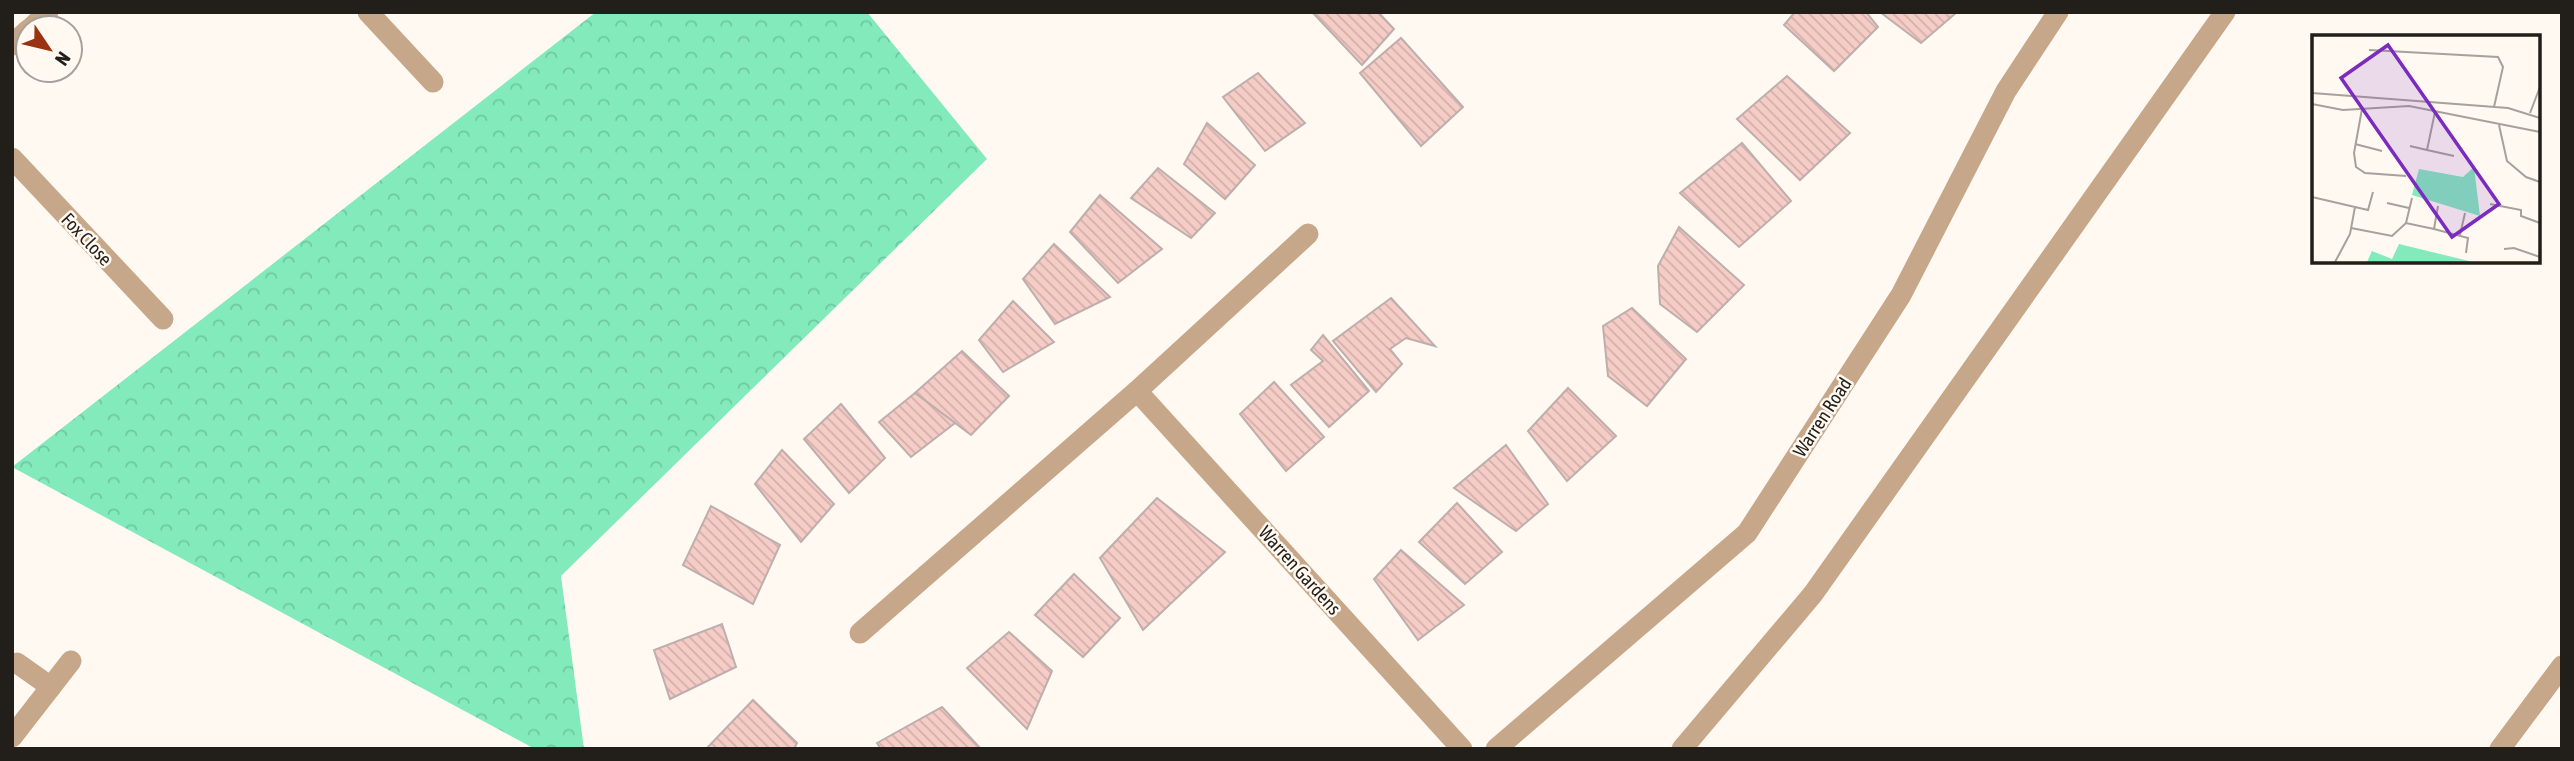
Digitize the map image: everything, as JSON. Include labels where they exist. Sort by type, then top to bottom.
[{"type":"street","points":[[368,12],[433,82]]},
{"type":"street","name":"Warren Road","points":[[1496,749],[1747,533],[1901,295],[2006,90],[2058,12]]},
{"type":"street","points":[[1682,749],[1813,594],[2225,12]]},
{"type":"street","name":"Fox Close","points":[[12,158],[163,319]]},
{"type":"street","points":[[860,633],[1137,391],[1308,234]]},
{"type":"street","name":"Warren Gardens","points":[[1137,391],[1462,749]]},
{"type":"street","points":[[12,737],[71,661]]},
{"type":"street","points":[[17,663],[51,687]]},
{"type":"street","points":[[2500,749],[2562,666]]},
{"type":"green space","points":[[596,12],[867,12],[987,159],[561,576],[584,749],[535,749],[12,467]]},
{"type":"building","points":[[1312,12],[1378,12],[1394,29],[1362,65]]},
{"type":"building","points":[[1795,12],[1866,12],[1878,27],[1834,71],[1784,25]]},
{"type":"building","points":[[1880,12],[1957,12],[1921,43]]},
{"type":"building","points":[[1401,38],[1463,107],[1421,146],[1360,73]]},
{"type":"building","points":[[1258,73],[1305,123],[1265,151],[1223,97]]},
{"type":"building","points":[[1787,76],[1850,133],[1800,180],[1737,119]]},
{"type":"building","points":[[1207,123],[1255,165],[1225,199],[1184,164]]},
{"type":"building","points":[[1742,143],[1791,201],[1739,247],[1680,193]]},
{"type":"building","points":[[1158,168],[1215,213],[1191,238],[1131,198]]},
{"type":"building","points":[[1100,195],[1162,249],[1118,283],[1070,232]]},
{"type":"building","points":[[1679,227],[1744,285],[1697,332],[1660,304],[1658,266]]},
{"type":"building","points":[[1054,244],[1110,297],[1055,324],[1023,279]]},
{"type":"building","points":[[1391,298],[1435,346],[1406,338],[1390,349],[1402,364],[1376,392],[1333,341]]},
{"type":"building","points":[[1013,301],[1054,342],[1003,372],[979,340]]},
{"type":"building","points":[[1632,308],[1686,359],[1647,406],[1608,376],[1603,326]]},
{"type":"building","points":[[1323,335],[1369,391],[1329,427],[1291,385],[1323,361],[1311,350]]},
{"type":"building","points":[[962,351],[1009,396],[971,435],[915,393]]},
{"type":"building","points":[[1274,382],[1324,437],[1286,471],[1240,414]]},
{"type":"building","points":[[1568,388],[1616,436],[1567,481],[1528,431]]},
{"type":"building","points":[[915,393],[955,423],[911,457],[879,422]]},
{"type":"building","points":[[841,404],[885,458],[849,493],[804,439]]},
{"type":"building","points":[[1506,445],[1548,504],[1516,531],[1454,488]]},
{"type":"building","points":[[782,450],[834,504],[801,542],[755,484]]},
{"type":"building","points":[[1157,498],[1225,552],[1143,630],[1100,558]]},
{"type":"building","points":[[1457,503],[1502,552],[1465,584],[1419,542]]},
{"type":"building","points":[[711,506],[780,545],[753,604],[683,565]]},
{"type":"building","points":[[1401,550],[1464,605],[1418,640],[1374,579]]},
{"type":"building","points":[[1074,574],[1120,618],[1083,657],[1035,615]]},
{"type":"building","points":[[722,624],[736,667],[670,699],[654,650]]},
{"type":"building","points":[[1009,632],[1052,671],[1027,729],[967,668]]},
{"type":"building","points":[[753,700],[797,743],[794,749],[706,749]]},
{"type":"building","points":[[942,707],[981,749],[881,749],[877,743]]}]
